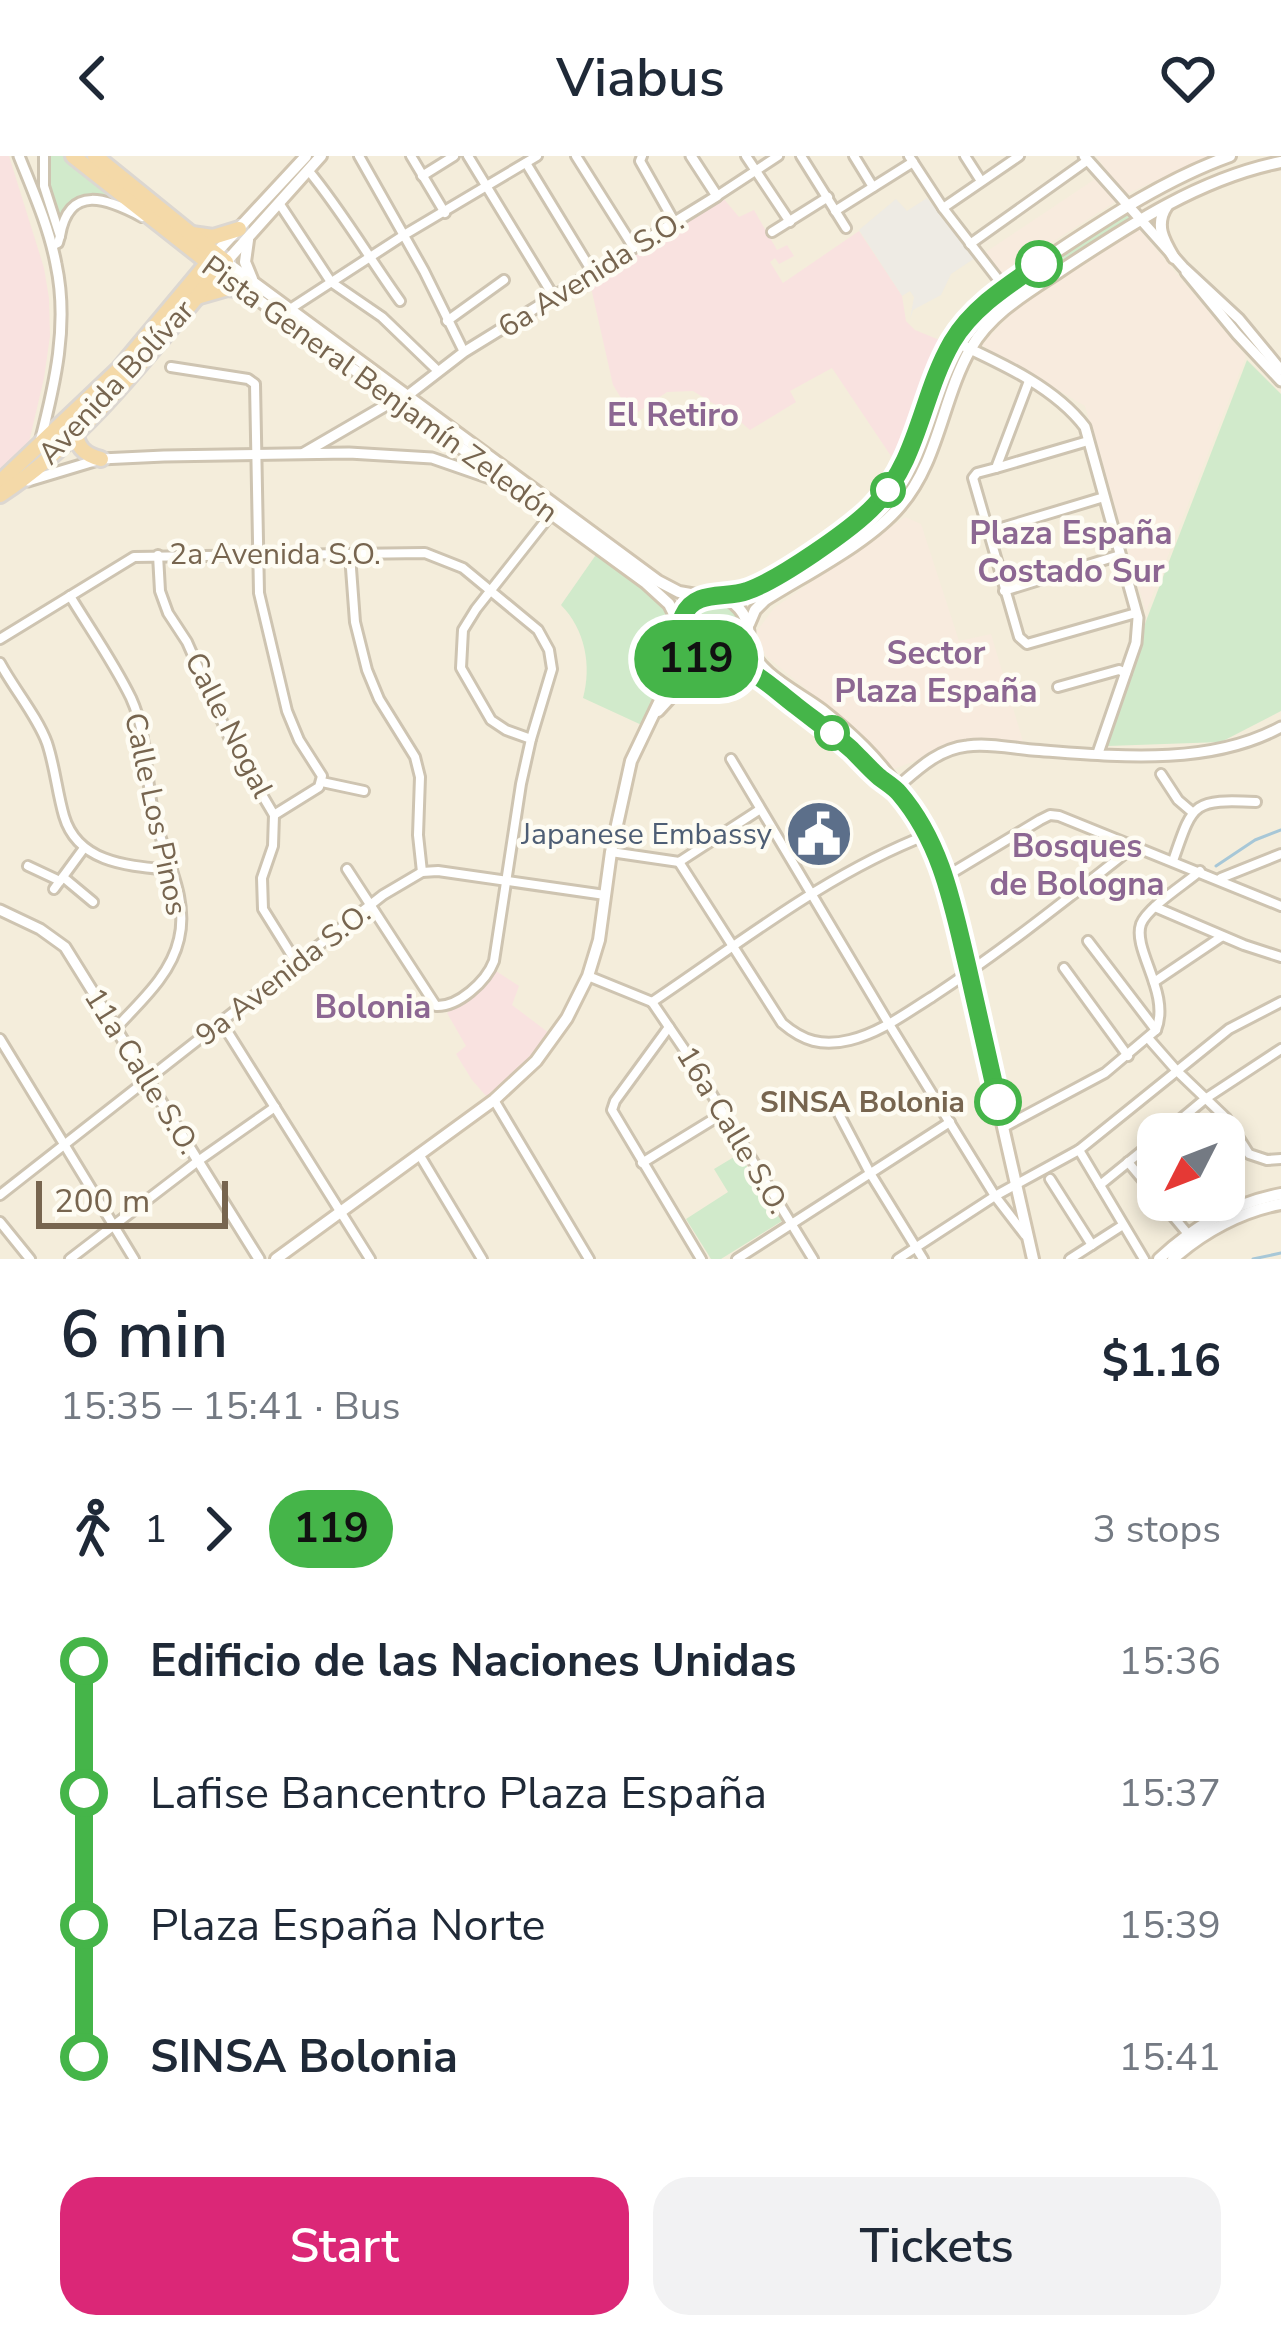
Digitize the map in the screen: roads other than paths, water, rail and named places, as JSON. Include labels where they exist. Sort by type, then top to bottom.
[{"type":"highway","name":"Pista General Benjamín Zeledón","points":[[74,156],[164,229],[184,237]]},
{"type":"highway","name":"Pista General Benjamín Zeledón","points":[[95,156],[217,262]]},
{"type":"highway","points":[[244,233],[184,237],[191,293],[250,287]]},
{"type":"highway","name":"Avenida Bolívar","points":[[2,491],[76,430],[125,381],[217,262]]},
{"type":"highway","name":"Avenida Bolívar","points":[[2,491],[191,293]]},
{"type":"highway","points":[[76,430],[85,453],[101,459]]},
{"type":"main road","name":"Avenida Bolívar","points":[[217,262],[306,156]]},
{"type":"main road","name":"Avenida Bolívar","points":[[244,233],[321,156]]},
{"type":"main road","points":[[276,1259],[494,1100],[544,1050],[567,1018],[589,976],[599,940],[611,852],[631,761],[677,665],[686,609],[710,596],[755,588],[873,508],[906,464],[952,340],[980,308],[1004,287],[1128,206],[1226,156]]},
{"type":"main road","points":[[1033,1259],[945,877],[927,834],[886,772],[845,730],[763,668],[753,655],[749,624],[765,600],[867,536],[899,508],[924,470],[970,349],[991,321],[1169,204],[1236,174],[1281,162]]},
{"type":"main road","points":[[1169,204],[1160,226],[1179,263]]},
{"type":"main road","points":[[244,233],[250,287]]},
{"type":"main road","name":"Pista General Benjamín Zeledón","points":[[217,262],[372,383],[424,408],[513,486],[671,589],[710,596]]},
{"type":"main road","name":"Pista General Benjamín Zeledón","points":[[250,287],[290,310],[557,512],[669,604],[680,627]]},
{"type":"main road","points":[[349,365],[457,437]]},
{"type":"main road","points":[[424,408],[435,421]]},
{"type":"main road","points":[[710,596],[736,603],[749,624]]},
{"type":"main road","points":[[651,717],[690,676],[741,653],[748,639]]},
{"type":"main road","points":[[682,644],[706,664],[722,663],[760,678],[896,788]]},
{"type":"main road","points":[[1159,1259],[1187,1234],[1231,1208],[1281,1194]]},
{"type":"main road","points":[[1173,1259],[1241,1216],[1281,1204]]},
{"type":"street","points":[[19,156],[59,279],[55,382],[44,443]]},
{"type":"street","points":[[44,156],[44,186],[60,236]]},
{"type":"street","points":[[359,156],[464,352]]},
{"type":"street","points":[[411,156],[445,213]]},
{"type":"street","points":[[422,176],[454,156]]},
{"type":"street","points":[[468,156],[554,297]]},
{"type":"street","points":[[290,310],[537,156]]},
{"type":"street","points":[[576,156],[634,248]]},
{"type":"street","points":[[642,156],[640,161],[675,223]]},
{"type":"street","points":[[691,156],[717,196]]},
{"type":"street","points":[[746,156],[790,222]]},
{"type":"street","name":"6a Avenida S.O.","points":[[299,454],[401,398],[464,352],[778,156]]},
{"type":"street","points":[[801,156],[846,228]]},
{"type":"street","points":[[854,156],[873,187]]},
{"type":"street","points":[[965,156],[981,181]]},
{"type":"street","points":[[943,208],[1019,156]]},
{"type":"street","points":[[970,244],[1086,158],[1281,381]]},
{"type":"street","points":[[835,211],[911,159],[1004,287]]},
{"type":"street","points":[[526,163],[593,273]]},
{"type":"street","points":[[308,170],[400,301]]},
{"type":"street","points":[[772,232],[828,197]]},
{"type":"street","points":[[52,246],[58,243],[70,211],[92,198],[109,200],[164,229]]},
{"type":"street","points":[[279,203],[331,282],[382,317],[438,371]]},
{"type":"street","points":[[1179,263],[1239,319],[1281,370]]},
{"type":"street","points":[[447,321],[504,280]]},
{"type":"street","points":[[952,340],[1029,381],[1074,412],[1084,427],[1138,634],[1098,753]]},
{"type":"street","points":[[171,367],[255,384],[259,593],[278,679],[299,740],[322,782]]},
{"type":"street","points":[[996,468],[1029,381]]},
{"type":"street","points":[[364,418],[378,399],[372,383]]},
{"type":"street","points":[[348,428],[342,441],[350,453]]},
{"type":"street","points":[[400,454],[448,457],[457,437]]},
{"type":"street","points":[[1088,441],[973,478],[1004,591],[1019,637],[1027,644],[1136,613]]},
{"type":"street","points":[[2,491],[101,459],[350,453],[432,458],[513,486]]},
{"type":"street","points":[[988,532],[1104,497]]},
{"type":"street","points":[[347,869],[432,1003],[442,1008],[459,1000],[492,969],[531,739],[491,719],[461,668],[464,630],[557,512]]},
{"type":"street","name":"2a Avenida S.O.","points":[[0,639],[134,557],[425,553],[463,568],[538,630],[552,669],[531,739]]},
{"type":"street","name":"Calle Nogal","points":[[158,555],[160,591],[168,613],[187,642],[232,744],[274,815],[273,846],[262,878],[263,909],[296,962]]},
{"type":"street","points":[[350,555],[355,622],[367,670],[415,757],[420,778],[422,872],[605,895]]},
{"type":"street","points":[[1004,591],[1120,555]]},
{"type":"street","name":"Calle Los Pinos","points":[[70,596],[130,697],[140,723],[152,807],[181,907],[181,936],[174,956],[116,1028]]},
{"type":"street","points":[[0,663],[45,738],[65,823],[84,848],[126,865],[172,870]]},
{"type":"street","points":[[1058,687],[1119,670],[1126,673]]},
{"type":"street","points":[[896,788],[934,756],[965,746],[1164,754],[1220,750],[1254,742],[1281,727]]},
{"type":"street","points":[[1070,753],[1103,734]]},
{"type":"street","points":[[730,759],[995,1196],[1029,1241]]},
{"type":"street","points":[[1161,774],[1192,812]]},
{"type":"street","points":[[274,815],[322,782],[364,791]]},
{"type":"street","points":[[1173,862],[1192,812],[1205,803],[1256,802]]},
{"type":"street","points":[[611,852],[679,862],[759,810]]},
{"type":"street","points":[[945,877],[1051,815],[1281,906]]},
{"type":"street","points":[[589,976],[652,1002],[886,850],[927,834]]},
{"type":"street","points":[[679,862],[782,1023],[797,1036],[830,1043],[889,1024],[969,974],[1133,847]]},
{"type":"street","points":[[59,883],[84,848]]},
{"type":"street","points":[[1220,879],[1281,854]]},
{"type":"street","points":[[28,866],[93,902]]},
{"type":"street","name":"9a Avenida S.O.","points":[[0,1195],[296,962],[422,872]]},
{"type":"street","points":[[1004,1127],[1105,1073],[1152,1034],[1160,1011],[1142,922],[1200,872]]},
{"type":"street","points":[[1155,907],[1281,957]]},
{"type":"street","name":"11a Calle S.O.","points":[[0,910],[65,947],[259,1259]]},
{"type":"street","points":[[1154,982],[1222,936]]},
{"type":"street","points":[[1088,941],[1177,1071],[1226,1118],[1250,1154],[1281,1159]]},
{"type":"street","points":[[1064,968],[1128,1056]]},
{"type":"street","name":"16a Calle S.O.","points":[[652,1002],[813,1259]]},
{"type":"street","points":[[898,1259],[995,1196],[1078,1150],[1229,1029],[1281,1002]]},
{"type":"street","points":[[222,1023],[370,1259]]},
{"type":"street","points":[[670,1027],[613,1110],[701,1259]]},
{"type":"street","points":[[1,1044],[134,1259]]},
{"type":"street","points":[[1189,1113],[1281,1049]]},
{"type":"street","points":[[494,1100],[589,1259]]},
{"type":"street","points":[[70,1259],[275,1107]]},
{"type":"street","points":[[642,1163],[722,1114]]},
{"type":"street","points":[[839,1114],[923,1259]]},
{"type":"street","points":[[737,1259],[950,1122]]},
{"type":"street","points":[[1078,1150],[1144,1259]]},
{"type":"street","points":[[419,1154],[482,1259]]},
{"type":"street","points":[[1100,1185],[1137,1156]]},
{"type":"street","points":[[1128,1162],[1187,1234]]},
{"type":"street","points":[[1050,1179],[1092,1245]]},
{"type":"street","points":[[0,1222],[30,1259]]},
{"type":"street","points":[[1070,1259],[1123,1225]]},
{"type":"waterway","points":[[1216,866],[1255,840],[1281,830]]},
{"type":"waterway","points":[[1253,1259],[1281,1253]]},
{"type":"place","name":"Japanese Embassy","points":[[819,834]]},
{"type":"place","name":"SINSA Bolonia","points":[[998,1102]]},
{"type":"district","name":"El Retiro","points":[[673,414]]},
{"type":"district","name":"Plaza España Costado Sur","points":[[1071,551]]},
{"type":"district","name":"Sector Plaza España","points":[[936,671]]},
{"type":"district","name":"Bosques de Bologna","points":[[1077,864]]},
{"type":"district","name":"Bolonia","points":[[373,1006]]}]
